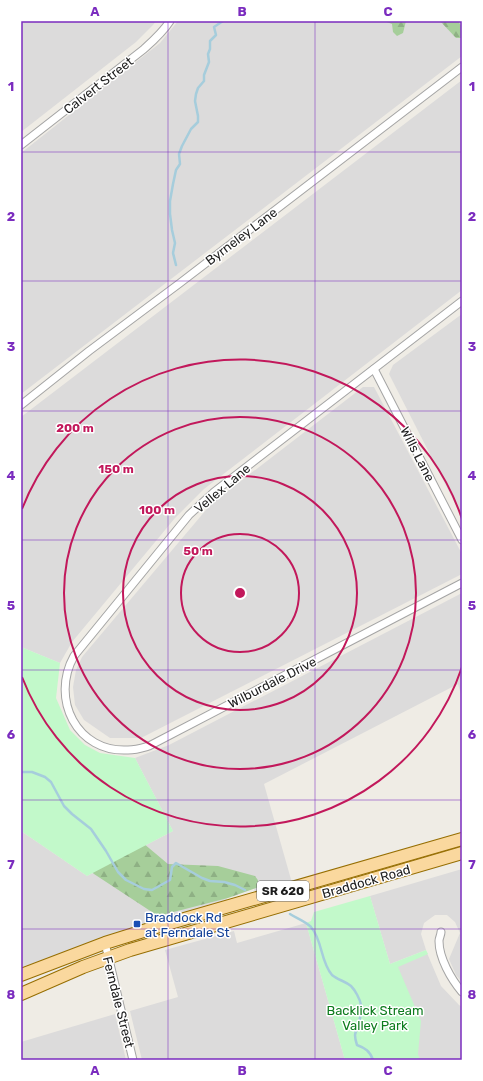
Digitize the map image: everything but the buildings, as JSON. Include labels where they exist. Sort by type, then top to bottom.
[{"type":"main road","name":"Braddock Road","points":[[21,975],[105,943],[153,928],[462,839]]},
{"type":"main road","name":"Braddock Road","points":[[21,994],[108,957],[462,853]]},
{"type":"street","name":"Calvert Street","points":[[21,145],[155,39],[165,29],[170,21]]},
{"type":"street","name":"Byrneley Lane","points":[[21,405],[89,351],[462,67]]},
{"type":"street","name":"Vellex Lane","points":[[80,730],[71,716],[65,696],[66,674],[74,656],[189,515],[209,496],[462,301]]},
{"type":"street","name":"Wills Lane","points":[[374,369],[462,540]]},
{"type":"street","name":"Wilburdale Drive","points":[[80,730],[96,743],[117,750],[134,750],[149,746],[462,584]]},
{"type":"street","points":[[441,932],[439,940],[440,950],[444,962],[451,977],[462,992]]},
{"type":"street","name":"Ferndale Street","points":[[105,943],[134,1060]]},
{"type":"shaded area","points":[[21,21],[156,21],[136,42],[21,132]]},
{"type":"shaded area","points":[[178,21],[462,21],[462,56],[21,394],[21,153],[160,43]]},
{"type":"shaded area","points":[[462,80],[462,290],[204,489],[175,518],[72,642],[60,663],[21,647],[21,417]]},
{"type":"shaded area","points":[[462,314],[462,517],[389,374],[393,365]]},
{"type":"shaded area","points":[[363,387],[374,387],[462,554],[462,574],[141,738],[110,738],[84,720],[75,705],[73,687],[76,670],[82,657],[211,504]]},
{"type":"shaded area","points":[[462,593],[462,698],[458,684],[264,784],[292,883],[255,894],[254,887],[226,896],[228,903],[21,967],[21,831],[87,876],[173,831],[135,758],[169,745]]},
{"type":"shaded area","points":[[462,869],[462,982],[456,975],[449,959],[460,933],[455,922],[447,915],[435,915],[424,923],[421,934],[426,950],[390,964],[370,896]]},
{"type":"shaded area","points":[[306,923],[345,1060],[142,1060],[130,1011],[178,997],[165,950],[234,931],[237,943]]},
{"type":"shaded area","points":[[427,953],[441,986],[462,1007],[462,1060],[419,1060],[397,966]]},
{"type":"shaded area","points":[[115,1014],[126,1060],[21,1060],[21,1042]]},
{"type":"green space","points":[[384,21],[406,21],[403,33],[397,36],[393,32],[392,24]]},
{"type":"green space","points":[[440,21],[458,21],[462,27],[462,38],[456,38]]},
{"type":"green space","points":[[21,647],[60,663],[56,698],[70,730],[85,745],[100,753],[135,758],[173,831],[87,876],[21,831]]},
{"type":"green space","points":[[21,765],[106,812],[168,864],[218,866],[255,876],[262,886],[228,898],[158,916],[94,874],[31,815]]},
{"type":"green space","name":"Backlick Stream Valley Park","points":[[370,896],[390,964],[426,950],[428,954],[398,967],[421,1021],[418,1054],[420,1060],[345,1060],[306,923],[311,921],[314,912]]},
{"type":"waterway","points":[[176,265],[173,253],[175,243],[170,214],[170,201],[173,184],[176,170],[180,164],[179,154],[182,146],[191,129],[198,122],[195,101],[196,94],[198,88],[204,81],[204,75],[209,62],[208,54],[210,49],[210,41],[216,35],[214,27],[223,21]]},
{"type":"waterway","points":[[21,772],[32,772],[45,777],[51,782],[64,806],[91,829],[118,872],[126,880],[144,889],[152,890],[170,880],[172,867],[176,863],[202,878],[210,881],[224,882],[235,885],[245,890]]},
{"type":"waterway","points":[[290,914],[311,927],[318,938],[325,964],[332,975],[351,986],[357,995],[360,1003],[361,1017],[355,1035],[356,1041],[357,1045],[369,1052],[373,1060]]},
{"type":"place","name":"Braddock Rd at Ferndale St","points":[[137,924]]}]
